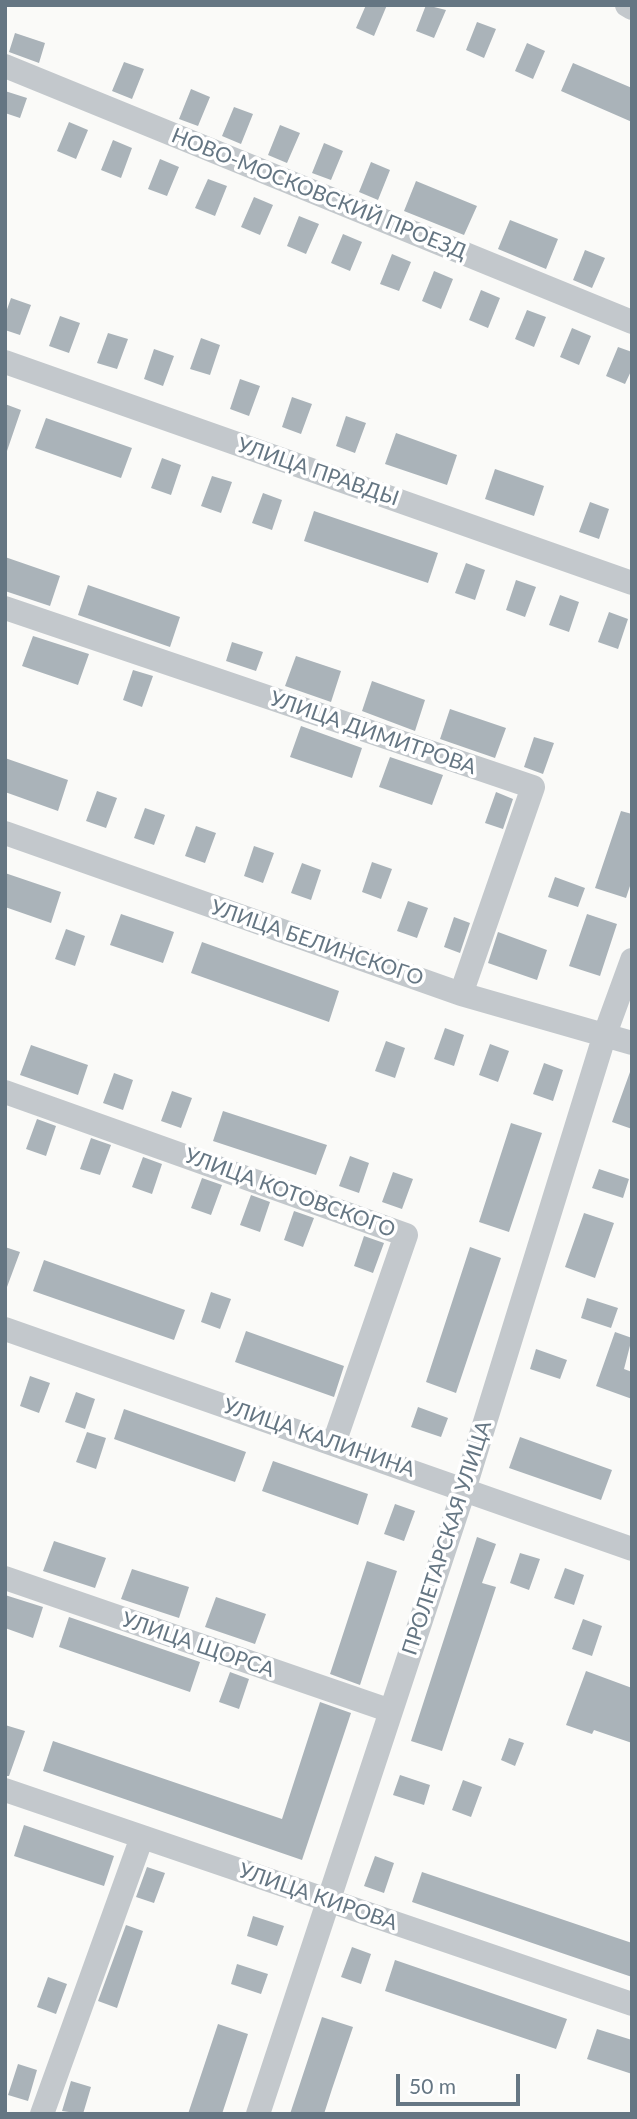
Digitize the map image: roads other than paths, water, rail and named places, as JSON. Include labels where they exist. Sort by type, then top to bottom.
[{"type":"street","points":[[627,5],[632,8]]},
{"type":"street","name":"НОВО-МОСКОВСКИЙ ПРОЕЗД","points":[[5,66],[632,323]]},
{"type":"street","name":"УЛИЦА ПРАВДЫ","points":[[5,362],[632,583]]},
{"type":"street","name":"УЛИЦА ДИМИТРОВА","points":[[5,608],[533,787],[461,994]]},
{"type":"street","name":"УЛИЦА БЕЛИНСКОГО","points":[[5,832],[461,994],[632,1043]]},
{"type":"street","name":"ПРОЛЕТАРСКАЯ УЛИЦА","points":[[258,2114],[464,1490],[605,1034],[632,960]]},
{"type":"street","name":"УЛИЦА КОТОВСКОГО","points":[[5,1092],[406,1235],[334,1443]]},
{"type":"street","name":"УЛИЦА КАЛИНИНА","points":[[5,1329],[632,1549]]},
{"type":"street","name":"УЛИЦА ЩОРСА","points":[[5,1578],[391,1711]]},
{"type":"street","name":"УЛИЦА КИРОВА","points":[[5,1790],[632,2004]]},
{"type":"street","points":[[42,2114],[142,1837]]}]
